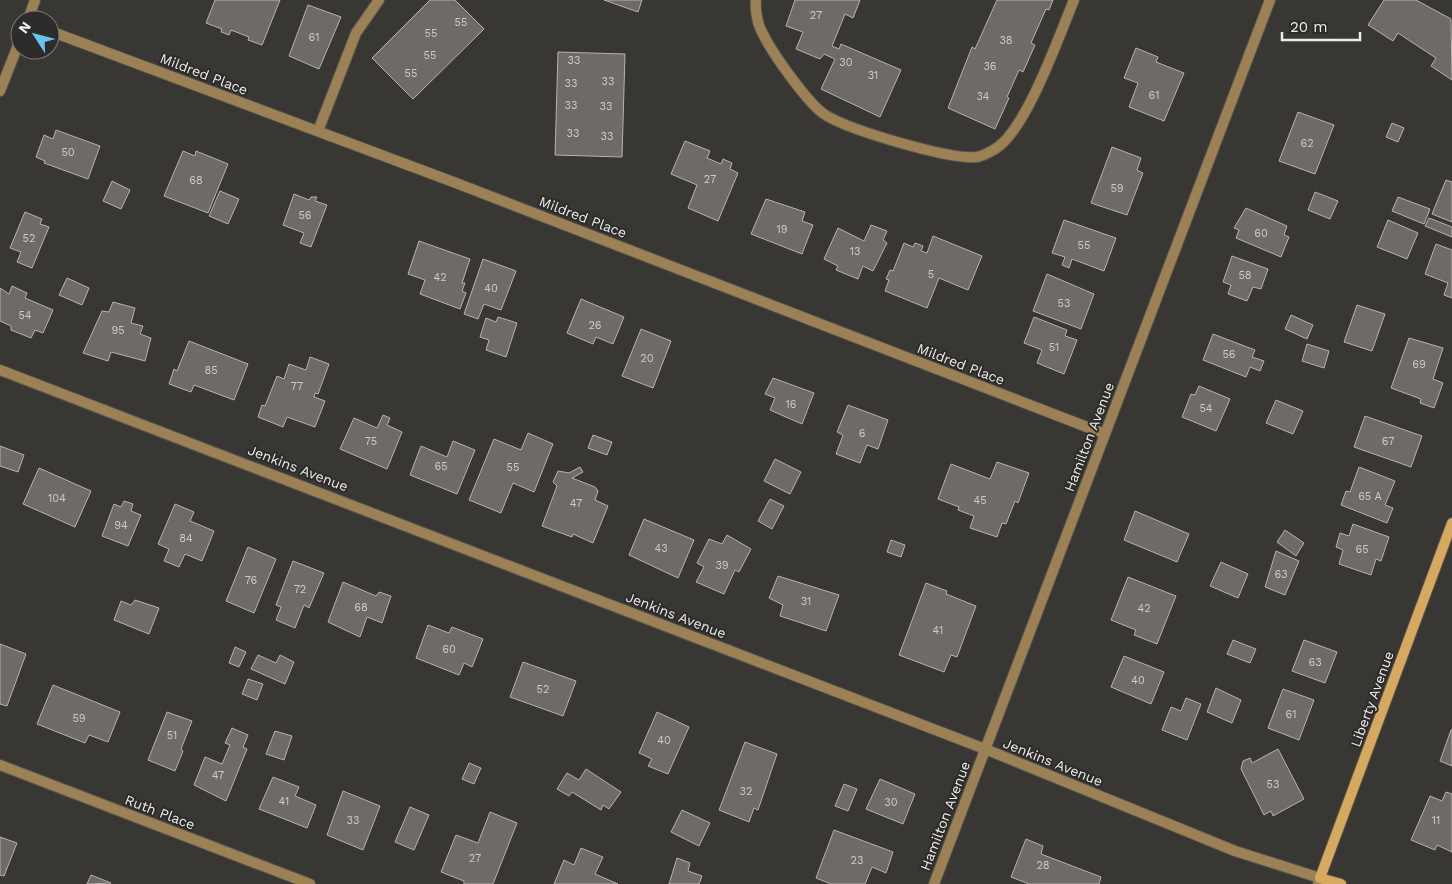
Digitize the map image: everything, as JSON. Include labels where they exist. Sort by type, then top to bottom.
[{"type":"street","points":[[318,131],[356,33],[379,0]]},
{"type":"street","points":[[756,0],[755,6],[760,29],[803,94],[826,116],[875,136],[956,156],[978,157],[996,149],[1025,116],[1074,0]]},
{"type":"street","name":"Hamilton Avenue","points":[[934,884],[1270,0]]},
{"type":"street","name":"Mildred Place","points":[[60,35],[318,131],[1105,434]]},
{"type":"street","points":[[0,91],[12,60]]},
{"type":"street","name":"Jenkins Avenue","points":[[0,370],[985,749],[1235,851],[1319,881],[1341,884]]},
{"type":"street","name":"Liberty Avenue","points":[[1319,881],[1452,523]]},
{"type":"street","name":"Ruth Place","points":[[0,765],[310,884]]},
{"type":"building","points":[[215,0],[280,0],[262,45],[248,40],[249,37],[231,30],[229,35],[221,32],[222,29],[206,23]]},
{"type":"building","points":[[430,0],[455,0],[484,29],[413,99],[372,58]]},
{"type":"building","points":[[604,0],[642,0],[638,12]]},
{"type":"building","points":[[795,0],[860,0],[853,18],[845,14],[832,46],[839,49],[841,44],[901,70],[880,117],[821,89],[835,59],[824,54],[820,59],[796,49],[803,32],[786,26]]},
{"type":"building","points":[[997,0],[1053,0],[1049,10],[1046,9],[1031,43],[1035,45],[1023,72],[1019,70],[995,129],[948,108],[972,47],[975,49]]},
{"type":"building","points":[[1384,0],[1416,0],[1451,19],[1452,80],[1431,66],[1436,58],[1398,33],[1393,41],[1368,25]]},
{"type":"building","points":[[308,5],[341,17],[319,69],[289,56]]},
{"type":"building","points":[[1136,48],[1158,57],[1156,62],[1184,73],[1164,121],[1129,107],[1138,83],[1124,78]]},
{"type":"building","points":[[558,52],[625,54],[622,157],[555,155]]},
{"type":"building","points":[[1298,112],[1334,125],[1315,174],[1279,161]]},
{"type":"building","points":[[1392,123],[1404,128],[1398,142],[1386,137]]},
{"type":"building","points":[[56,130],[100,146],[88,179],[44,163],[45,161],[36,157],[44,135],[53,139]]},
{"type":"building","points":[[685,141],[710,151],[707,158],[721,164],[723,159],[732,163],[730,169],[738,173],[718,221],[688,208],[697,185],[671,174]]},
{"type":"building","points":[[1112,147],[1141,158],[1137,170],[1143,173],[1127,215],[1091,203]]},
{"type":"building","points":[[183,151],[195,156],[196,151],[228,164],[208,213],[164,196]]},
{"type":"building","points":[[1446,180],[1452,182],[1452,222],[1432,214]]},
{"type":"building","points":[[112,181],[130,190],[121,209],[103,201]]},
{"type":"building","points":[[220,191],[239,199],[228,224],[209,216]]},
{"type":"building","points":[[1315,192],[1338,201],[1330,219],[1308,210]]},
{"type":"building","points":[[294,194],[309,200],[311,197],[317,197],[315,201],[327,205],[311,247],[300,243],[304,233],[283,225]]},
{"type":"building","points":[[1398,197],[1430,209],[1424,224],[1392,211]]},
{"type":"building","points":[[766,199],[805,212],[802,221],[813,225],[802,254],[751,234]]},
{"type":"building","points":[[1246,208],[1287,226],[1284,235],[1289,237],[1281,257],[1236,238],[1239,230],[1234,228]]},
{"type":"building","points":[[25,212],[42,219],[40,224],[49,227],[32,268],[17,262],[21,252],[10,248]]},
{"type":"building","points":[[1429,218],[1452,227],[1452,237],[1425,226]]},
{"type":"building","points":[[1064,220],[1116,238],[1104,271],[1072,259],[1069,268],[1062,265],[1065,257],[1052,253]]},
{"type":"building","points":[[1388,220],[1418,233],[1407,259],[1377,247]]},
{"type":"building","points":[[871,225],[887,231],[883,240],[887,243],[873,271],[863,266],[858,279],[836,270],[838,266],[824,259],[838,228],[864,241]]},
{"type":"building","points":[[933,236],[982,256],[968,290],[939,278],[927,308],[885,291],[889,280],[886,279],[890,270],[893,271],[904,243],[913,247],[915,243],[923,246],[921,251],[927,253]]},
{"type":"building","points":[[419,241],[470,259],[462,283],[465,283],[462,291],[466,293],[460,309],[420,294],[425,280],[408,274]]},
{"type":"building","points":[[1436,244],[1452,250],[1452,298],[1444,295],[1448,283],[1425,274]]},
{"type":"building","points":[[1232,256],[1268,269],[1261,289],[1253,287],[1247,301],[1228,294],[1231,285],[1223,282]]},
{"type":"building","points":[[483,259],[516,271],[501,310],[484,304],[478,319],[464,314]]},
{"type":"building","points":[[1047,274],[1094,294],[1081,329],[1033,311]]},
{"type":"building","points":[[67,278],[89,288],[82,305],[59,295]]},
{"type":"building","points":[[12,286],[27,293],[25,298],[53,310],[43,333],[35,330],[31,338],[11,330],[11,326],[0,321],[0,288],[9,294]]},
{"type":"building","points":[[581,299],[624,317],[613,344],[596,337],[593,344],[567,333]]},
{"type":"building","points":[[113,302],[135,308],[131,323],[143,326],[140,334],[151,338],[145,361],[111,352],[108,361],[83,353],[102,311],[109,312]]},
{"type":"building","points":[[1357,305],[1385,314],[1372,351],[1344,342]]},
{"type":"building","points":[[1291,315],[1313,325],[1307,339],[1285,329]]},
{"type":"building","points":[[498,317],[517,323],[506,357],[486,350],[489,340],[480,337],[486,318],[496,322]]},
{"type":"building","points":[[1034,317],[1067,330],[1065,336],[1077,340],[1064,374],[1037,363],[1042,350],[1024,343]]},
{"type":"building","points":[[641,329],[671,341],[653,388],[622,376]]},
{"type":"building","points":[[1213,334],[1255,350],[1252,357],[1264,361],[1260,371],[1250,367],[1246,377],[1203,360]]},
{"type":"building","points":[[1409,338],[1443,348],[1433,379],[1443,383],[1434,408],[1420,403],[1421,399],[1391,388]]},
{"type":"building","points":[[189,341],[248,364],[234,400],[194,385],[191,392],[169,384],[174,369],[177,371]]},
{"type":"building","points":[[1307,344],[1329,351],[1324,368],[1302,361]]},
{"type":"building","points":[[310,357],[329,364],[318,394],[315,393],[314,397],[325,401],[315,427],[287,417],[283,427],[258,417],[262,405],[265,406],[277,376],[284,379],[289,364],[306,370]]},
{"type":"building","points":[[773,378],[814,393],[802,424],[770,410],[775,398],[765,394]]},
{"type":"building","points":[[1199,386],[1230,399],[1216,431],[1182,417],[1191,394],[1195,395]]},
{"type":"building","points":[[1276,400],[1303,411],[1293,434],[1266,423]]},
{"type":"building","points":[[848,405],[888,420],[878,449],[867,445],[860,463],[836,454],[843,435],[837,432]]},
{"type":"building","points":[[383,415],[390,418],[387,425],[402,432],[387,469],[340,449],[354,418],[377,428]]},
{"type":"building","points":[[1365,416],[1422,436],[1411,467],[1354,447]]},
{"type":"building","points":[[528,433],[553,444],[534,492],[513,483],[501,513],[469,500],[494,439],[521,450]]},
{"type":"building","points":[[593,435],[612,442],[607,455],[588,448]]},
{"type":"building","points":[[453,441],[475,450],[457,494],[410,475],[421,446],[447,457]]},
{"type":"building","points":[[0,446],[24,455],[18,472],[0,466]]},
{"type":"building","points":[[775,459],[801,472],[790,494],[764,481]]},
{"type":"building","points":[[997,462],[1029,473],[1018,503],[1015,501],[1006,524],[1002,523],[997,537],[970,528],[974,516],[958,510],[959,507],[938,499],[951,464],[990,479]]},
{"type":"building","points":[[580,467],[583,472],[572,478],[595,487],[598,491],[595,500],[608,506],[593,543],[573,534],[572,537],[542,526],[557,486],[553,482],[558,471],[569,473]]},
{"type":"building","points":[[1359,467],[1395,481],[1385,505],[1393,508],[1387,523],[1341,505],[1346,491],[1350,492]]},
{"type":"building","points":[[39,468],[91,491],[75,527],[23,504]]},
{"type":"building","points":[[770,499],[784,506],[772,529],[758,521]]},
{"type":"building","points":[[124,501],[133,504],[131,511],[141,515],[128,546],[102,536],[114,504],[121,507]]},
{"type":"building","points":[[175,504],[194,512],[190,521],[214,531],[202,561],[185,554],[179,567],[164,561],[169,549],[158,544]]},
{"type":"building","points":[[1135,511],[1189,534],[1177,562],[1124,540]]},
{"type":"building","points":[[644,519],[694,540],[678,578],[629,555]]},
{"type":"building","points":[[1353,524],[1389,537],[1381,561],[1376,559],[1371,575],[1339,564],[1343,550],[1336,547],[1340,533],[1349,536]]},
{"type":"building","points":[[1285,530],[1304,543],[1296,556],[1277,542]]},
{"type":"building","points":[[727,535],[751,549],[739,572],[735,570],[724,594],[696,582],[704,567],[697,563],[709,539],[722,544]]},
{"type":"building","points":[[891,540],[905,545],[901,557],[887,552]]},
{"type":"building","points":[[248,547],[276,559],[254,613],[226,601]]},
{"type":"building","points":[[1276,551],[1299,561],[1285,595],[1265,587]]},
{"type":"building","points":[[293,561],[324,573],[309,608],[304,605],[295,628],[276,620],[281,607],[276,605]]},
{"type":"building","points":[[1221,562],[1248,574],[1238,598],[1210,586]]},
{"type":"building","points":[[778,576],[839,595],[826,631],[780,616],[783,605],[769,598]]},
{"type":"building","points":[[1128,577],[1176,596],[1157,644],[1134,635],[1136,630],[1111,620]]},
{"type":"building","points":[[343,582],[376,596],[379,592],[391,596],[382,623],[367,617],[360,637],[328,622]]},
{"type":"building","points":[[926,583],[947,591],[946,594],[976,606],[957,657],[951,655],[944,672],[899,655]]},
{"type":"building","points":[[135,600],[159,608],[149,634],[114,620],[121,601],[131,605]]},
{"type":"building","points":[[428,625],[449,633],[452,627],[483,639],[472,667],[464,663],[459,675],[416,658]]},
{"type":"building","points":[[1233,640],[1256,649],[1250,663],[1227,654]]},
{"type":"building","points":[[1304,640],[1337,652],[1325,683],[1292,671]]},
{"type":"building","points":[[0,644],[26,654],[7,706],[0,704]]},
{"type":"building","points":[[235,647],[246,652],[239,667],[229,663]]},
{"type":"building","points":[[258,655],[276,663],[280,655],[294,662],[285,684],[251,669]]},
{"type":"building","points":[[1124,656],[1164,672],[1151,704],[1111,687]]},
{"type":"building","points":[[523,662],[576,681],[563,716],[510,697]]},
{"type":"building","points":[[248,679],[263,684],[257,700],[242,694]]},
{"type":"building","points":[[53,685],[120,712],[108,742],[89,735],[85,743],[37,724]]},
{"type":"building","points":[[1216,688],[1241,700],[1232,723],[1207,712]]},
{"type":"building","points":[[1283,689],[1314,700],[1299,740],[1268,728]]},
{"type":"building","points":[[1186,698],[1201,704],[1187,740],[1162,730],[1171,707],[1181,711]]},
{"type":"building","points":[[167,712],[192,721],[175,771],[148,760]]},
{"type":"building","points":[[657,712],[689,727],[668,774],[648,766],[652,759],[639,753]]},
{"type":"building","points":[[232,728],[248,735],[243,747],[247,749],[226,801],[194,785],[205,757],[222,764],[230,745],[225,743]]},
{"type":"building","points":[[1452,730],[1452,766],[1440,761]]},
{"type":"building","points":[[275,731],[292,736],[284,760],[266,754]]},
{"type":"building","points":[[745,742],[777,754],[758,810],[754,808],[749,822],[719,810]]},
{"type":"building","points":[[1278,749],[1304,799],[1273,816],[1271,811],[1264,815],[1241,769],[1243,761],[1250,758],[1252,763]]},
{"type":"building","points":[[469,763],[481,768],[474,784],[462,779]]},
{"type":"building","points":[[586,769],[621,792],[609,809],[603,805],[601,810],[572,792],[569,796],[557,789],[567,773],[579,780]]},
{"type":"building","points":[[273,777],[299,787],[295,796],[316,805],[307,828],[259,809]]},
{"type":"building","points":[[880,779],[915,794],[903,824],[866,809]]},
{"type":"building","points":[[844,784],[857,789],[848,811],[835,806]]},
{"type":"building","points":[[343,791],[380,806],[363,850],[327,835]]},
{"type":"building","points":[[1446,792],[1452,794],[1452,852],[1437,845],[1435,850],[1411,840],[1430,796],[1442,801]]},
{"type":"building","points":[[410,807],[429,815],[414,850],[395,842]]},
{"type":"building","points":[[682,810],[710,823],[699,846],[671,832]]},
{"type":"building","points":[[490,812],[517,823],[493,884],[464,884],[464,881],[441,872],[456,835],[478,843]]},
{"type":"building","points":[[834,830],[893,852],[886,873],[872,867],[865,884],[831,884],[816,878]]},
{"type":"building","points":[[0,837],[17,843],[4,876],[0,875]]},
{"type":"building","points":[[1026,839],[1043,846],[1041,854],[1101,877],[1099,884],[1029,884],[1011,877]]},
{"type":"building","points":[[581,848],[603,857],[595,874],[618,884],[554,884],[564,860],[574,865]]},
{"type":"building","points":[[677,858],[690,863],[688,871],[702,876],[699,884],[669,884]]},
{"type":"building","points":[[91,875],[111,883],[87,884]]}]
